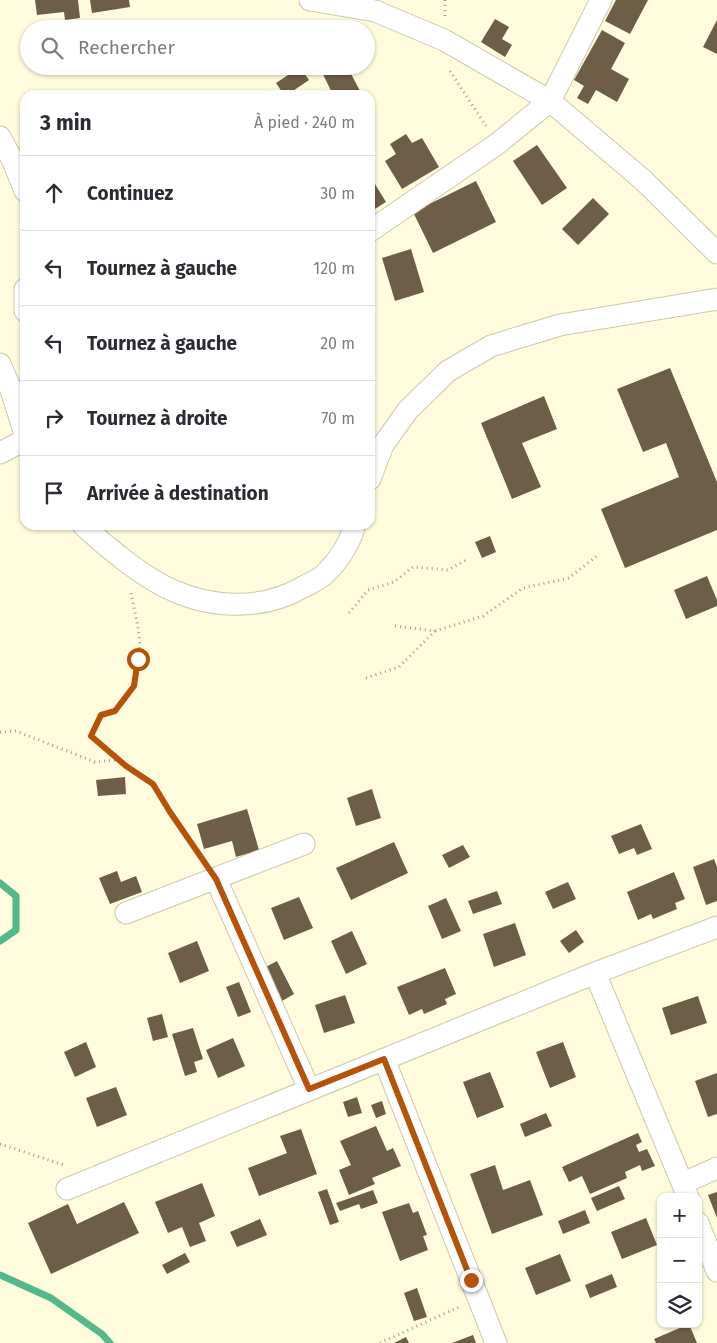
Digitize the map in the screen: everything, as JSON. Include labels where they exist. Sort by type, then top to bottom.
[{"type":"street","points":[[311,0],[375,11],[444,40],[550,101],[643,180],[717,253]]},
{"type":"street","points":[[375,228],[497,144],[550,101],[601,0]]},
{"type":"street","points":[[0,137],[20,179]]},
{"type":"street","points":[[375,466],[383,445],[408,410],[448,370],[491,346],[560,325],[717,299]]},
{"type":"street","points":[[0,364],[18,380],[20,395]]},
{"type":"street","points":[[0,454],[20,443]]},
{"type":"street","points":[[89,530],[158,583],[173,591],[225,605],[274,601],[326,574],[351,540],[354,530]]},
{"type":"street","points":[[126,913],[304,844]]},
{"type":"street","points":[[216,879],[309,1089]]},
{"type":"street","points":[[67,1189],[595,973],[717,927]]},
{"type":"street","points":[[595,973],[686,1190],[717,1168]]},
{"type":"street","points":[[384,1059],[496,1343]]},
{"type":"street","points":[[702,1233],[717,1271]]},
{"type":"path","points":[[445,64],[497,144]]},
{"type":"path","points":[[395,626],[435,631],[483,616],[523,588],[569,578],[598,556]]},
{"type":"path","points":[[349,613],[368,590],[394,582],[413,567],[448,570],[468,559]]},
{"type":"path","points":[[130,590],[140,645],[134,686],[115,711],[101,715],[91,736],[118,760],[153,784],[216,879]]},
{"type":"path","points":[[366,678],[399,667],[435,631]]},
{"type":"path","points":[[0,732],[16,731],[95,762],[118,760]]},
{"type":"path","points":[[0,1144],[60,1164],[80,1168],[99,1176]]},
{"type":"path","points":[[380,1343],[478,1298]]},
{"type":"building","points":[[35,0],[78,0],[80,18],[65,20],[64,12],[37,15]]},
{"type":"building","points":[[90,0],[129,0],[130,7],[92,13]]},
{"type":"building","points":[[616,0],[648,0],[630,34],[605,21]]},
{"type":"building","points":[[495,19],[509,27],[502,39],[512,45],[505,57],[481,42]]},
{"type":"building","points":[[717,20],[717,54],[703,47]]},
{"type":"building","points":[[602,30],[625,43],[611,69],[629,79],[617,102],[596,90],[588,104],[577,98],[584,86],[574,80]]},
{"type":"building","points":[[288,75],[306,75],[309,80],[294,90],[281,90],[276,83]]},
{"type":"building","points":[[323,75],[352,75],[359,90],[331,90]]},
{"type":"building","points":[[406,134],[412,143],[422,138],[439,167],[402,189],[385,161],[396,154],[390,144]]},
{"type":"building","points":[[537,145],[567,188],[542,205],[513,161]]},
{"type":"building","points":[[476,181],[496,222],[433,253],[413,212]]},
{"type":"building","points":[[375,184],[386,202],[375,209]]},
{"type":"building","points":[[593,198],[609,214],[578,245],[562,229]]},
{"type":"building","points":[[411,249],[424,292],[395,301],[382,258]]},
{"type":"building","points":[[670,368],[717,482],[717,530],[625,568],[601,509],[679,477],[666,443],[643,452],[617,389]]},
{"type":"building","points":[[544,396],[557,429],[522,443],[541,487],[512,499],[481,423]]},
{"type":"building","points":[[490,536],[496,552],[482,558],[475,542]]},
{"type":"building","points":[[707,576],[717,600],[717,606],[686,619],[674,590]]},
{"type":"building","points":[[125,777],[126,794],[98,796],[96,780]]},
{"type":"building","points":[[372,789],[381,818],[356,826],[347,798]]},
{"type":"building","points":[[247,809],[259,850],[236,857],[232,841],[204,849],[197,824]]},
{"type":"building","points":[[641,824],[652,849],[637,855],[634,848],[619,854],[611,836]]},
{"type":"building","points":[[394,842],[408,873],[351,900],[336,868]]},
{"type":"building","points":[[463,845],[470,857],[449,868],[442,855]]},
{"type":"building","points":[[714,859],[717,867],[717,901],[706,905],[693,867]]},
{"type":"building","points":[[117,871],[121,882],[136,876],[142,892],[110,904],[99,878]]},
{"type":"building","points":[[674,872],[685,899],[675,903],[677,909],[653,919],[651,914],[638,920],[627,892]]},
{"type":"building","points":[[568,882],[576,899],[553,909],[545,892]]},
{"type":"building","points":[[497,891],[502,904],[473,914],[468,901]]},
{"type":"building","points":[[299,897],[313,928],[284,940],[271,908]]},
{"type":"building","points":[[446,898],[461,931],[442,939],[428,906]]},
{"type":"building","points":[[515,923],[526,955],[494,967],[483,934]]},
{"type":"building","points":[[576,930],[584,942],[569,953],[560,941]]},
{"type":"building","points":[[352,931],[367,964],[346,974],[331,941]]},
{"type":"building","points":[[197,941],[209,971],[180,983],[168,953]]},
{"type":"building","points":[[277,961],[294,994],[282,1001],[264,968]]},
{"type":"building","points":[[445,968],[456,994],[445,999],[447,1004],[424,1014],[422,1009],[409,1015],[397,987]]},
{"type":"building","points":[[239,982],[251,1012],[238,1017],[226,987]]},
{"type":"building","points":[[345,995],[355,1023],[324,1033],[315,1005]]},
{"type":"building","points":[[698,996],[707,1023],[671,1035],[662,1008]]},
{"type":"building","points":[[162,1014],[168,1037],[153,1041],[147,1018]]},
{"type":"building","points":[[193,1028],[203,1059],[194,1062],[197,1072],[185,1076],[172,1034]]},
{"type":"building","points":[[233,1038],[245,1066],[218,1078],[206,1050]]},
{"type":"building","points":[[86,1042],[96,1067],[75,1077],[64,1052]]},
{"type":"building","points":[[563,1042],[576,1077],[550,1088],[536,1052]]},
{"type":"building","points":[[490,1072],[504,1107],[477,1118],[463,1082]]},
{"type":"building","points":[[717,1073],[717,1114],[708,1117],[695,1081]]},
{"type":"building","points":[[116,1087],[127,1115],[97,1127],[86,1098]]},
{"type":"building","points":[[357,1097],[362,1113],[348,1117],[343,1102]]},
{"type":"building","points":[[382,1101],[386,1114],[376,1118],[371,1105]]},
{"type":"building","points":[[546,1113],[552,1126],[525,1137],[520,1124]]},
{"type":"building","points":[[376,1126],[387,1151],[393,1148],[401,1166],[372,1178],[375,1184],[349,1195],[339,1170],[351,1165],[340,1141]]},
{"type":"building","points":[[301,1129],[317,1174],[259,1196],[248,1168],[287,1153],[280,1136]]},
{"type":"building","points":[[638,1133],[642,1142],[636,1145],[639,1152],[647,1149],[655,1166],[642,1171],[640,1165],[625,1172],[627,1178],[590,1194],[582,1176],[569,1182],[562,1167]]},
{"type":"building","points":[[495,1165],[503,1190],[530,1180],[543,1215],[492,1234],[470,1174]]},
{"type":"building","points":[[202,1183],[215,1216],[199,1223],[206,1241],[190,1247],[182,1227],[168,1233],[155,1202]]},
{"type":"building","points":[[619,1186],[625,1199],[597,1211],[591,1198]]},
{"type":"building","points":[[327,1189],[339,1222],[330,1225],[318,1192]]},
{"type":"building","points":[[373,1190],[378,1203],[361,1209],[359,1204],[340,1211],[336,1203]]},
{"type":"building","points":[[717,1192],[717,1218],[708,1195]]},
{"type":"building","points":[[124,1202],[139,1233],[51,1274],[28,1223],[68,1204],[77,1224]]},
{"type":"building","points":[[409,1203],[413,1213],[418,1211],[427,1235],[423,1236],[428,1250],[400,1261],[382,1212]]},
{"type":"building","points":[[585,1210],[590,1223],[563,1234],[558,1221]]},
{"type":"building","points":[[646,1218],[657,1245],[622,1259],[611,1232]]},
{"type":"building","points":[[260,1219],[267,1235],[237,1247],[230,1232]]},
{"type":"building","points":[[185,1253],[190,1262],[167,1274],[162,1265]]},
{"type":"building","points":[[560,1254],[571,1281],[536,1295],[525,1268]]},
{"type":"building","points":[[612,1274],[617,1287],[590,1298],[585,1285]]},
{"type":"building","points":[[417,1288],[427,1317],[414,1321],[404,1293]]},
{"type":"building","points":[[680,1328],[691,1328],[697,1343],[656,1343],[654,1339]]},
{"type":"building","points":[[473,1335],[476,1343],[452,1343]]},
{"type":"building","points":[[406,1337],[409,1343],[394,1343]]},
{"type":"waterway","points":[[0,883],[16,896],[16,930],[0,941]]},
{"type":"waterway","points":[[0,1275],[51,1298],[102,1334],[110,1343]]},
{"type":"route","points":[[138,659],[134,686],[115,711],[101,715],[91,736],[126,766],[153,784],[216,879],[309,1089],[384,1059],[471,1280]]}]
